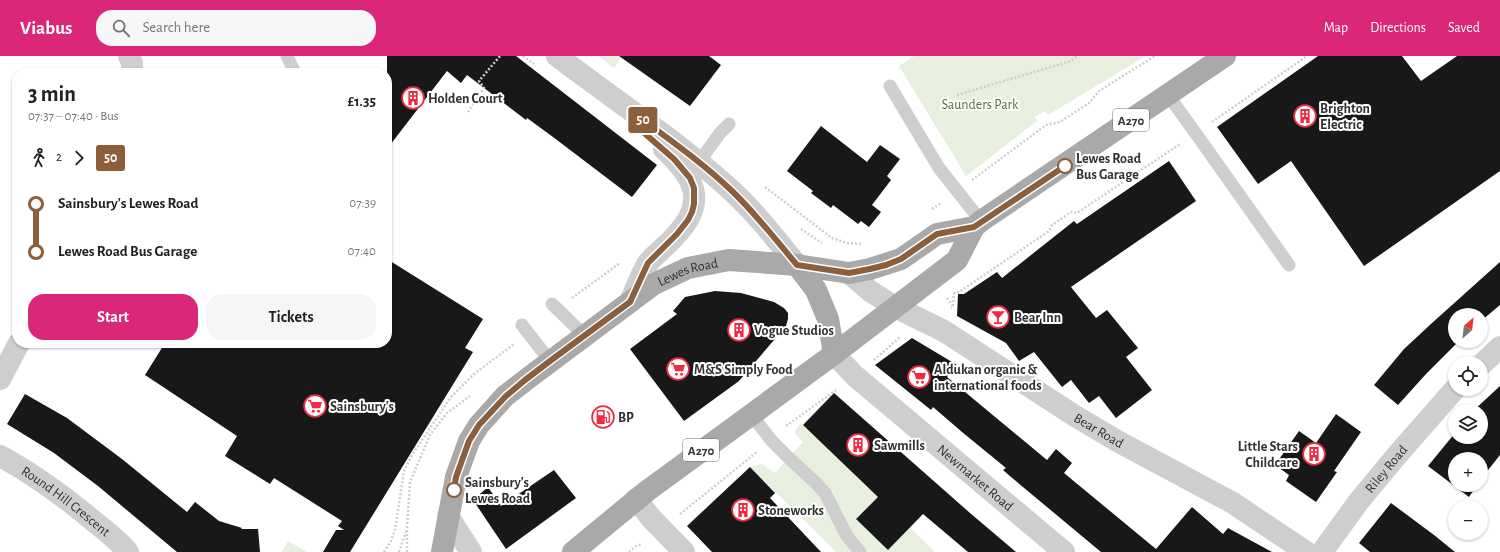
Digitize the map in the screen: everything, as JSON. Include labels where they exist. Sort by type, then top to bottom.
[{"type":"main road","name":"Lewes Road","points":[[442,552],[456,477],[469,441],[479,425],[506,396],[550,361],[654,284],[696,266],[729,260],[797,265],[849,273],[870,269],[901,259],[937,234],[977,224],[1225,56]]},
{"type":"main road","name":"Lewes Road","points":[[572,552],[636,499],[834,354],[957,260],[977,224]]},
{"type":"main road","points":[[797,265],[816,290],[828,319],[834,354]]},
{"type":"street","points":[[129,56],[132,63],[132,68]]},
{"type":"street","points":[[557,56],[699,162],[732,191],[758,217],[797,265]]},
{"type":"street","points":[[630,302],[648,263],[677,234],[688,220],[694,204],[694,188],[690,178],[674,159],[643,132],[634,113]]},
{"type":"street","name":"Bear Road","points":[[849,273],[870,291],[895,306],[932,324],[1075,416],[1119,442],[1233,504],[1306,552]]},
{"type":"street","points":[[1488,358],[1500,347]]},
{"type":"street","points":[[0,378],[16,348]]},
{"type":"street","name":"Newmarket Road","points":[[834,354],[855,376],[1064,552]]},
{"type":"street","name":"Riley Road","points":[[1322,552],[1360,501],[1398,454],[1449,396]]},
{"type":"street","name":"Round Hill Crescent","points":[[0,456],[44,483],[75,505],[128,552]]},
{"type":"street","points":[[636,499],[651,518],[684,552]]},
{"type":"street","points":[[448,516],[471,552]]},
{"type":"lane","points":[[287,56],[293,68]]},
{"type":"lane","points":[[890,86],[935,161],[957,191],[977,224]]},
{"type":"lane","points":[[1168,96],[1196,133],[1289,265]]},
{"type":"lane","points":[[699,162],[720,133],[729,124]]},
{"type":"lane","points":[[552,304],[585,336]]},
{"type":"lane","points":[[522,325],[550,361]]},
{"type":"lane","points":[[751,414],[771,440],[825,493],[847,536],[860,552]]},
{"type":"path","points":[[468,112],[484,88],[479,82],[500,56]]},
{"type":"path","points":[[957,95],[1071,61],[1077,56]]},
{"type":"path","points":[[931,209],[1046,125],[1060,122],[1089,103],[1098,91],[1155,56]]},
{"type":"path","points":[[932,324],[953,306],[954,294],[1049,231],[1052,224],[1071,212],[1077,213],[1307,56]]},
{"type":"path","points":[[764,186],[832,238],[847,243],[865,244]]},
{"type":"path","points":[[800,228],[826,245]]},
{"type":"path","points":[[931,279],[953,306]]},
{"type":"path","points":[[629,552],[636,546],[647,542],[663,530],[780,431],[855,376],[901,337]]},
{"type":"path","points":[[399,552],[407,528]]},
{"type":"green space","points":[[598,56],[622,56],[614,68]]},
{"type":"green space","name":"Saunders Park","points":[[914,56],[1146,56],[1048,115],[1045,111],[1035,117],[1037,121],[966,176],[899,66]]},
{"type":"green space","points":[[801,423],[935,552],[836,552],[750,467],[762,464],[775,473],[803,442],[795,434],[796,429]]},
{"type":"green space","points":[[288,541],[307,552],[282,552]]},
{"type":"building","points":[[387,56],[516,56],[657,165],[632,197],[553,137],[527,118],[526,120],[467,75],[461,83],[447,71],[392,142],[392,68],[387,68]]},
{"type":"building","points":[[619,56],[709,56],[721,65],[690,106]]},
{"type":"building","points":[[1318,56],[1402,56],[1421,81],[1457,56],[1500,56],[1500,171],[1364,266],[1291,161],[1258,184],[1217,127]]},
{"type":"building","points":[[821,126],[867,162],[880,145],[900,159],[887,176],[891,180],[872,205],[881,212],[869,227],[861,221],[858,224],[833,205],[831,208],[811,193],[813,191],[787,171]]},
{"type":"building","points":[[1169,161],[1196,201],[1071,287],[1096,318],[1107,310],[1138,348],[1126,357],[1152,390],[1116,418],[1099,396],[1089,403],[1071,380],[1062,387],[1034,352],[1019,361],[1006,343],[957,316],[958,294],[964,294],[997,272],[1002,278],[1074,221],[1077,224]]},
{"type":"building","name":"Sainsbury's","points":[[392,262],[483,319],[465,348],[473,352],[350,552],[323,552],[336,530],[344,530],[338,526],[342,521],[274,478],[270,484],[225,456],[237,436],[145,375],[162,348],[392,348]]},
{"type":"building","points":[[1500,262],[1500,305],[1488,315],[1488,308],[1449,308]]},
{"type":"building","points":[[715,291],[741,293],[774,302],[784,308],[788,313],[788,319],[786,326],[739,381],[684,421],[630,349],[677,314],[673,311],[685,297]]},
{"type":"building","points":[[1448,309],[1448,348],[1452,348],[1398,405],[1374,385],[1404,349]]},
{"type":"building","points":[[912,338],[957,365],[947,377],[1047,460],[1056,449],[1072,463],[1064,473],[1156,549],[1192,507],[1223,534],[1228,528],[1272,552],[1101,552],[1011,477],[1003,470],[1006,468],[933,407],[931,410],[875,365]]},
{"type":"building","points":[[1500,386],[1500,455],[1488,470],[1488,452],[1448,452],[1448,481],[1428,466],[1448,442],[1448,444],[1488,444],[1488,404],[1481,404]]},
{"type":"building","points":[[834,393],[1016,552],[968,552],[923,514],[888,550],[856,519],[878,497],[803,425]]},
{"type":"building","points":[[25,394],[67,418],[122,459],[187,512],[195,502],[219,521],[242,528],[241,529],[258,529],[260,552],[177,552],[98,486],[54,453],[7,424]]},
{"type":"building","name":"Little Stars Childcare","points":[[1336,414],[1361,432],[1334,471],[1337,472],[1316,502],[1286,481],[1289,475],[1275,465],[1299,431],[1316,443]]},
{"type":"building","name":"Stoneworks","points":[[750,467],[775,493],[770,498],[821,552],[712,552],[687,526]]},
{"type":"building","points":[[554,470],[576,498],[506,549],[473,500],[488,487],[501,506]]},
{"type":"building","points":[[1462,492],[1472,492],[1469,497]]},
{"type":"building","points":[[1391,503],[1455,552],[1370,552],[1359,543]]},
{"type":"bus line","name":"50","points":[[454,490],[456,477],[469,441],[479,425],[506,396],[525,380],[630,302],[648,263],[677,234],[688,220],[692,212],[694,204],[694,188],[690,178],[683,168],[665,150],[643,132],[634,113],[699,162],[732,191],[758,217],[797,265],[849,273],[886,265],[901,259],[937,234],[974,227],[1065,166]]},
{"type":"place","name":"Holden Court","points":[[413,98]]},
{"type":"place","name":"Brighton Electric","points":[[1305,116]]},
{"type":"place","name":"Lewes Road Bus Garage","points":[[1065,166]]},
{"type":"place","name":"Bear Inn","points":[[998,317]]},
{"type":"place","name":"Vogue Studios","points":[[739,330]]},
{"type":"place","name":"M&S Simply Food","points":[[678,369]]},
{"type":"place","name":"Aldukan organic & international foods","points":[[919,377]]},
{"type":"place","name":"Sainsbury's","points":[[315,406]]},
{"type":"place","name":"BP","points":[[603,417]]},
{"type":"place","name":"Sawmills","points":[[858,445]]},
{"type":"place","name":"Little Stars Childcare","points":[[1314,454]]},
{"type":"place","name":"Sainsbury's Lewes Road","points":[[454,490]]},
{"type":"place","name":"Stoneworks","points":[[743,510]]}]
